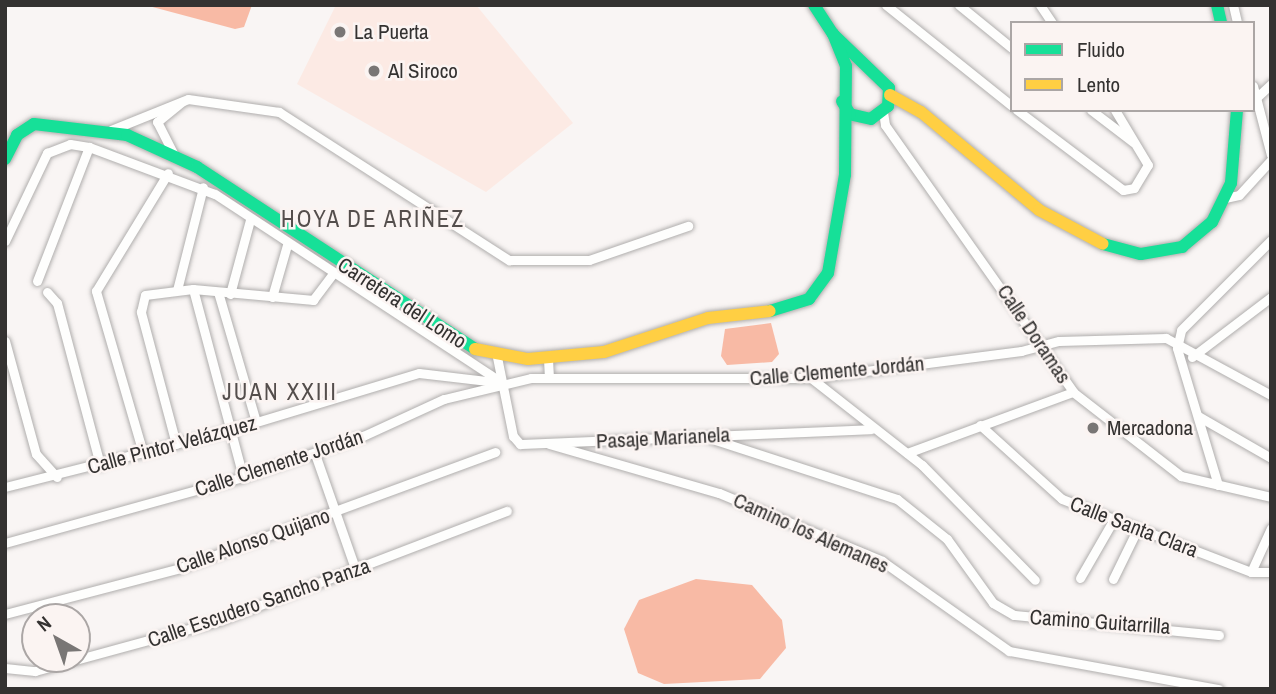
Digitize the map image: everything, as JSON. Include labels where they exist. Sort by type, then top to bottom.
[{"type":"main road","points":[[814,5],[832,34],[868,71],[886,81],[887,110]]},
{"type":"main road","name":"Carretera del Lomo","points":[[5,159],[17,135],[34,124],[106,132],[173,153],[468,346],[498,357],[528,359],[548,359],[625,348],[708,318],[791,309],[809,299],[828,273],[837,242],[844,147],[842,97],[846,65],[832,34]]},
{"type":"main road","points":[[867,119],[842,97],[850,77],[868,71]]},
{"type":"main road","points":[[844,147],[867,119],[910,104],[1015,193],[1110,248],[1141,254],[1182,247],[1204,232],[1225,198],[1236,162],[1237,112]]},
{"type":"street","points":[[886,5],[1010,104]]},
{"type":"street","points":[[959,5],[1010,46]]},
{"type":"street","points":[[1034,5],[1049,19]]},
{"type":"street","points":[[1041,5],[1049,19]]},
{"type":"street","points":[[1256,99],[1271,84]]},
{"type":"street","points":[[1225,198],[1239,195],[1271,158],[1255,95]]},
{"type":"street","points":[[173,153],[157,122],[188,99]]},
{"type":"street","points":[[106,132],[188,99],[279,112],[509,260],[589,260],[688,226]]},
{"type":"street","name":"Calle Doramas","points":[[887,110],[1073,392],[1181,476],[1271,498]]},
{"type":"street","points":[[1020,112],[1111,185],[1134,188],[1145,176],[1140,147],[1116,112]]},
{"type":"street","points":[[1094,112],[1140,147]]},
{"type":"street","points":[[5,241],[47,153],[70,144],[89,147],[203,187],[287,245],[501,382]]},
{"type":"street","points":[[37,281],[89,147]]},
{"type":"street","points":[[143,453],[96,291],[168,173]]},
{"type":"street","points":[[177,290],[203,187]]},
{"type":"street","points":[[230,293],[250,220]]},
{"type":"street","points":[[1218,485],[1177,348],[1181,330],[1271,240]]},
{"type":"street","points":[[272,297],[287,245]]},
{"type":"street","points":[[176,444],[141,312],[145,295],[193,289],[313,300],[333,273]]},
{"type":"street","points":[[193,289],[243,477]]},
{"type":"street","points":[[47,292],[57,303],[100,465]]},
{"type":"street","points":[[218,292],[256,422]]},
{"type":"street","points":[[1192,357],[1271,298]]},
{"type":"street","name":"Calle Clemente Jordán","points":[[5,543],[243,477],[315,453],[501,382],[531,378],[811,378],[1041,347],[1166,338],[1192,357],[1271,396]]},
{"type":"street","points":[[5,341],[36,454],[57,477]]},
{"type":"street","name":"Pasaje Marianela","points":[[498,357],[513,436],[520,444],[871,429]]},
{"type":"street","points":[[528,359],[531,378]]},
{"type":"street","points":[[548,359],[549,377]]},
{"type":"street","name":"Calle Pintor Velázquez","points":[[5,487],[57,477],[230,430],[419,373],[501,382]]},
{"type":"street","points":[[811,378],[871,429],[907,453],[1035,580]]},
{"type":"street","points":[[907,453],[1073,392]]},
{"type":"street","points":[[1198,416],[1271,458]]},
{"type":"street","name":"Calle Santa Clara","points":[[980,425],[1062,499],[1251,572],[1271,572]]},
{"type":"street","name":"Camino Guitarrilla","points":[[706,437],[897,499],[947,539],[993,603],[1014,615],[1153,623],[1219,635]]},
{"type":"street","name":"Camino los Alemanes","points":[[549,444],[719,493],[882,561],[1009,651],[1219,689]]},
{"type":"street","name":"Calle Alonso Quijano","points":[[5,614],[180,568],[495,452]]},
{"type":"street","points":[[315,453],[356,571]]},
{"type":"street","name":"Calle Escudero Sancho Panza","points":[[5,667],[35,671],[172,635],[356,571],[507,511]]},
{"type":"street","points":[[1080,578],[1114,519]]},
{"type":"street","points":[[1113,579],[1138,528]]},
{"type":"street","points":[[1251,572],[1271,528]]},
{"type":"shaded area","points":[[145,5],[252,5],[244,27],[235,29]]},
{"type":"shaded area","points":[[336,5],[476,5],[573,123],[486,192],[297,84]]},
{"type":"shaded area","points":[[771,323],[779,354],[772,362],[727,365],[721,356],[725,329]]},
{"type":"shaded area","points":[[696,579],[752,585],[782,620],[786,648],[760,679],[664,684],[638,673],[624,629],[639,600]]},
{"type":"traffic: fast","points":[[814,5],[833,34],[889,88],[888,106],[871,119],[850,114],[842,101]]},
{"type":"traffic: fast","points":[[1217,5],[1221,21]]},
{"type":"traffic: fast","points":[[770,311],[809,299],[828,273],[845,175],[846,66],[833,34]]},
{"type":"traffic: fast","points":[[1103,244],[1141,254],[1182,247],[1212,222],[1231,183],[1237,112]]},
{"type":"traffic: fast","points":[[5,159],[17,135],[34,124],[127,135],[197,167],[475,349]]},
{"type":"traffic: slow","points":[[890,95],[921,112],[1039,210],[1103,244]]},
{"type":"traffic: slow","points":[[475,349],[528,359],[604,352],[708,318],[770,311]]},
{"type":"place","name":"La Puerta","points":[[340,32]]},
{"type":"place","name":"Al Siroco","points":[[374,71]]},
{"type":"place","name":"Mercadona","points":[[1093,428]]},
{"type":"district","name":"HOYA DE ARIÑEZ","points":[[373,219]]},
{"type":"district","name":"JUAN XXIII","points":[[280,392]]}]
